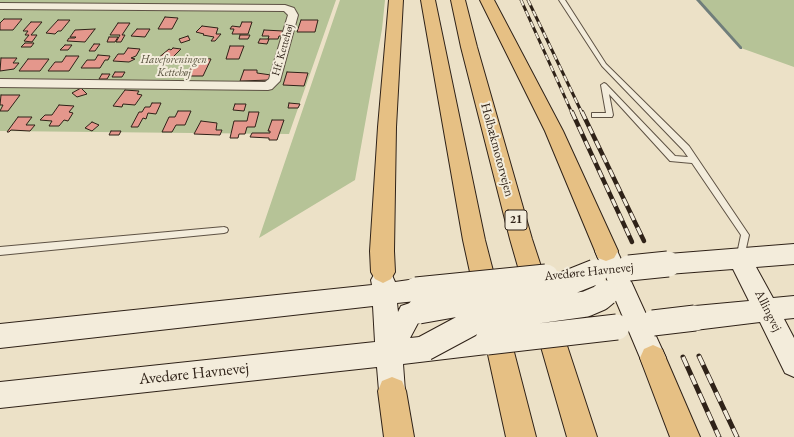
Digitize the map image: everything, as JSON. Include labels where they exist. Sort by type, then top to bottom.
[{"type":"highway","points":[[383,283],[382,251],[387,127],[396,0]]},
{"type":"highway","points":[[428,0],[474,240],[521,437]]},
{"type":"highway","name":"Holbækmotorvejen","points":[[458,0],[469,48],[521,239],[582,437]]},
{"type":"highway","points":[[487,0],[554,132],[611,265]]},
{"type":"highway","points":[[653,358],[685,437]]},
{"type":"highway","points":[[392,391],[399,437]]},
{"type":"street","name":"Hf. Kettehøj","points":[[0,6],[285,8],[290,10],[292,15],[274,81],[268,86],[0,82]]},
{"type":"street","name":"Avedøre Havnevej","points":[[418,300],[509,296],[560,286],[611,265],[668,264],[794,254]]},
{"type":"street","name":"Allingvej","points":[[740,259],[768,310],[794,364]]},
{"type":"street","points":[[425,348],[479,319],[586,304],[597,300],[606,293],[611,286],[611,265]]},
{"type":"street","points":[[611,265],[636,325],[653,358]]},
{"type":"street","points":[[383,283],[392,391]]},
{"type":"street","points":[[0,336],[383,283],[418,300],[388,352]]},
{"type":"street","name":"Avedøre Havnevej","points":[[0,395],[794,307]]},
{"type":"lane","points":[[562,0],[604,65],[686,148],[745,235],[740,259]]},
{"type":"lane","points":[[594,115],[610,115],[604,85],[673,158],[694,160]]},
{"type":"lane","points":[[0,250],[224,230]]},
{"type":"green space","name":"Haveforeningen Kettehøj","points":[[0,0],[336,0],[289,134],[0,131]]},
{"type":"green space","points":[[340,0],[385,0],[382,29],[355,180],[259,238]]},
{"type":"green space","points":[[698,0],[794,0],[794,67],[741,48]]},
{"type":"building","points":[[165,17],[178,18],[172,29],[158,29]]},
{"type":"building","points":[[4,19],[22,19],[13,30],[0,30],[0,23]]},
{"type":"building","points":[[58,20],[70,20],[61,31],[58,31],[55,34],[46,33]]},
{"type":"building","points":[[301,20],[318,20],[315,32],[297,32]]},
{"type":"building","points":[[31,22],[42,22],[31,35],[37,35],[32,42],[24,41],[29,35],[25,35],[28,31],[23,31]]},
{"type":"building","points":[[242,22],[252,22],[248,34],[232,34],[234,29],[230,29],[232,26],[240,27]]},
{"type":"building","points":[[118,23],[130,23],[122,35],[125,35],[121,42],[116,42],[120,35],[110,35]]},
{"type":"building","points":[[202,26],[218,28],[216,34],[221,34],[215,41],[211,41],[214,37],[196,32]]},
{"type":"building","points":[[95,29],[85,42],[67,41],[69,38],[76,37],[70,37],[75,30]]},
{"type":"building","points":[[137,29],[150,29],[145,37],[131,36]]},
{"type":"building","points":[[264,30],[283,31],[278,39],[268,39],[269,36],[262,36]]},
{"type":"building","points":[[240,35],[250,35],[248,39],[239,39]]},
{"type":"building","points":[[188,36],[190,40],[181,43],[179,39]]},
{"type":"building","points":[[109,37],[118,37],[115,42],[107,42]]},
{"type":"building","points":[[260,39],[269,39],[267,44],[258,43]]},
{"type":"building","points":[[25,43],[34,43],[31,47],[21,47]]},
{"type":"building","points":[[94,44],[100,44],[95,51],[89,51]]},
{"type":"building","points":[[65,45],[72,45],[68,50],[60,50]]},
{"type":"building","points":[[230,46],[244,46],[239,59],[226,59]]},
{"type":"building","points":[[128,48],[140,49],[136,56],[131,58],[135,59],[129,62],[113,61],[118,54],[124,54]]},
{"type":"building","points":[[173,48],[181,49],[172,58],[169,57],[165,61],[157,59],[169,49],[171,50]]},
{"type":"building","points":[[98,55],[110,56],[108,60],[105,60],[100,68],[81,68],[87,60],[95,60]]},
{"type":"building","points":[[66,56],[79,56],[69,71],[48,71],[55,62],[62,62]]},
{"type":"building","points":[[1,58],[17,58],[13,63],[19,63],[14,69],[0,71]]},
{"type":"building","points":[[202,58],[211,59],[203,76],[187,76],[192,64],[199,64]]},
{"type":"building","points":[[28,59],[49,59],[40,71],[19,71]]},
{"type":"building","points":[[244,70],[257,70],[257,73],[271,75],[270,80],[240,81]]},
{"type":"building","points":[[115,72],[125,72],[122,77],[112,77]]},
{"type":"building","points":[[287,72],[308,73],[304,86],[283,85]]},
{"type":"building","points":[[102,74],[110,74],[107,79],[99,79]]},
{"type":"building","points":[[81,88],[87,94],[77,97],[72,93]]},
{"type":"building","points":[[125,90],[139,91],[137,94],[142,95],[135,105],[123,104],[122,107],[113,106]]},
{"type":"building","points":[[1,95],[20,95],[8,111],[0,111],[3,105],[0,105]]},
{"type":"building","points":[[152,103],[161,103],[156,114],[148,113],[146,119],[143,118],[138,127],[131,127],[139,112],[142,112],[145,107],[150,107]]},
{"type":"building","points":[[289,103],[300,104],[298,108],[288,108]]},
{"type":"building","points":[[235,104],[246,104],[244,111],[233,110]]},
{"type":"building","points":[[59,105],[74,106],[69,112],[73,113],[68,121],[64,120],[59,126],[49,126],[52,121],[40,120],[45,115],[52,115]]},
{"type":"building","points":[[178,111],[191,111],[185,125],[176,125],[172,132],[162,132],[169,117],[175,117]]},
{"type":"building","points":[[249,112],[259,112],[255,127],[247,127],[245,134],[239,134],[238,138],[230,138],[234,121],[247,121]]},
{"type":"building","points":[[18,117],[32,117],[26,125],[35,125],[30,131],[11,130],[7,132]]},
{"type":"building","points":[[272,120],[284,120],[277,140],[250,137],[252,133],[270,133],[270,131],[268,131]]},
{"type":"building","points":[[201,121],[217,123],[216,130],[222,130],[220,135],[194,134]]},
{"type":"building","points":[[92,122],[99,125],[92,131],[85,128]]},
{"type":"building","points":[[111,131],[121,131],[119,135],[109,135]]},
{"type":"waterway","points":[[698,0],[741,48]]},
{"type":"railway","points":[[521,0],[572,113]]},
{"type":"railway","points":[[528,0],[582,113]]},
{"type":"railway","points":[[572,112],[632,242]]},
{"type":"railway","points":[[582,112],[644,241]]},
{"type":"railway","points":[[699,356],[737,437]]},
{"type":"railway","points":[[683,357],[719,437]]}]
